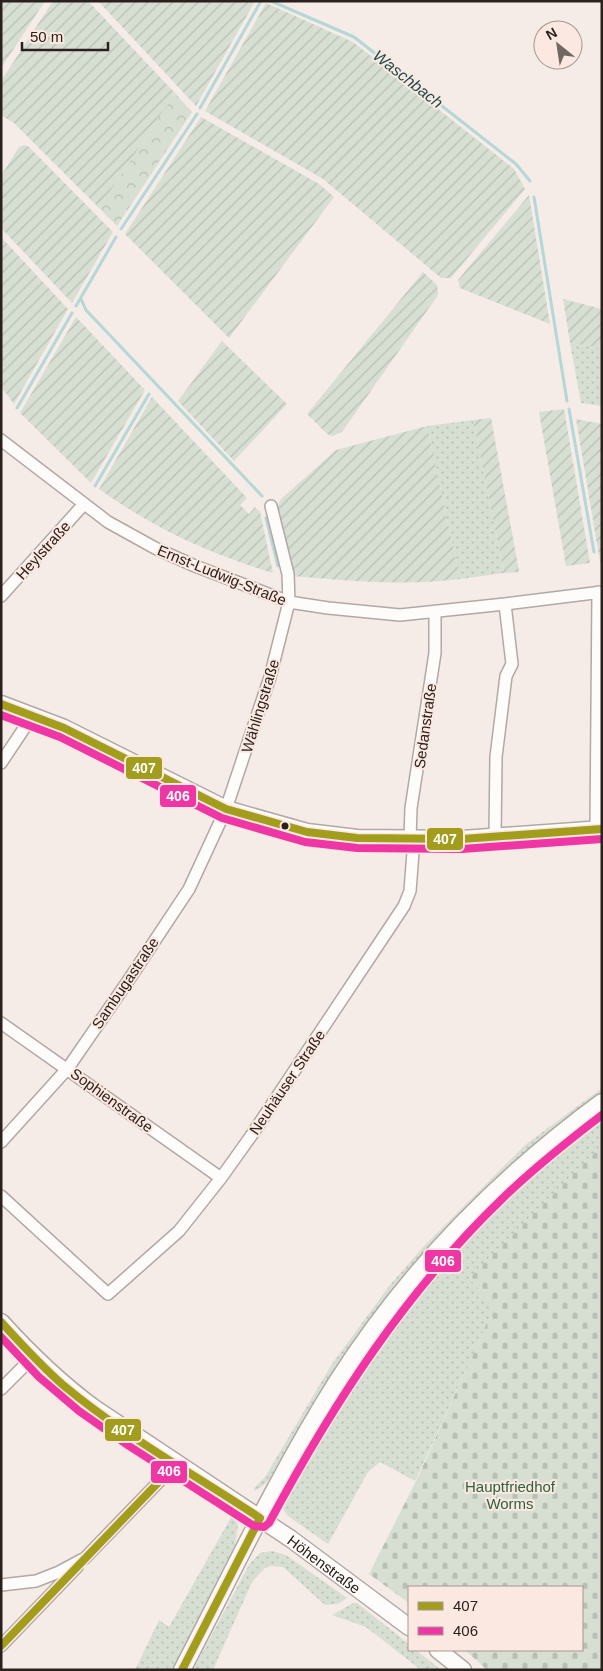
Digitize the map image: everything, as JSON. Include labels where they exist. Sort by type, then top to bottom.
[{"type":"street","name":"Ernst-Ludwig-Straße","points":[[1,440],[108,522],[154,548],[289,602],[400,615],[600,592]]},
{"type":"street","name":"Heylstraße","points":[[1,596],[84,504]]},
{"type":"street","name":"Wählingstraße","points":[[226,808],[267,686],[289,602],[288,574],[271,506]]},
{"type":"street","points":[[1,704],[94,742],[226,808],[288,828],[325,835],[412,838],[494,837],[599,829],[600,592]]},
{"type":"street","points":[[494,837],[494,793],[506,676],[512,664],[505,604]]},
{"type":"street","name":"Sedanstraße","points":[[412,838],[411,808],[435,654],[435,612]]},
{"type":"street","points":[[1,763],[33,716]]},
{"type":"street","name":"Sambugastraße","points":[[1,1142],[68,1068],[188,889],[226,808]]},
{"type":"street","name":"Neuhäuser Straße","points":[[1,1196],[108,1294],[179,1231],[252,1136],[404,906],[410,891],[412,838]]},
{"type":"street","name":"Sophienstraße","points":[[1,1024],[68,1068],[221,1178]]},
{"type":"street","points":[[182,1670],[307,1430],[337,1382],[407,1285],[434,1253],[486,1198],[550,1142],[602,1102]]},
{"type":"street","name":"Höhenstraße","points":[[1,1322],[33,1357],[63,1385],[176,1464],[260,1518],[408,1626]]},
{"type":"street","points":[[1,1389],[33,1357]]},
{"type":"street","points":[[1,1646],[176,1464]]},
{"type":"street","points":[[1,1585],[42,1579],[71,1567],[85,1558]]},
{"type":"street","points":[[439,1651],[463,1670]]},
{"type":"green space","points":[[4,1],[45,1],[1,68],[1,4]]},
{"type":"green space","points":[[53,1],[88,1],[175,93],[99,208],[14,123],[1,115],[1,81]]},
{"type":"green space","points":[[98,1],[255,1],[196,106]]},
{"type":"green space","points":[[266,3],[353,42],[514,169],[525,189],[451,278],[441,278],[323,179],[205,111]]},
{"type":"green space","points":[[175,93],[192,112],[117,226],[99,208]]},
{"type":"green space","points":[[201,117],[319,184],[334,197],[229,338],[125,234]]},
{"type":"green space","points":[[24,145],[29,147],[113,232],[72,303],[1,228],[1,176],[19,147]]},
{"type":"green space","points":[[529,195],[550,324],[460,288],[458,280]]},
{"type":"green space","points":[[1,237],[68,309],[14,404],[1,387]]},
{"type":"green space","points":[[423,272],[437,285],[438,295],[342,432],[333,436],[327,434],[307,414]]},
{"type":"green space","points":[[563,299],[602,309],[602,348],[570,343]]},
{"type":"green space","points":[[76,317],[145,390],[91,483],[20,413]]},
{"type":"green space","points":[[222,341],[287,404],[234,461],[178,401]]},
{"type":"green space","points":[[570,343],[602,348],[602,406],[581,403]]},
{"type":"green space","points":[[152,397],[247,498],[240,505],[249,514],[255,507],[260,512],[273,573],[204,548],[161,528],[99,489]]},
{"type":"green space","points":[[564,409],[590,563],[566,566],[539,412]]},
{"type":"green space","points":[[491,418],[519,572],[504,573],[473,420]]},
{"type":"green space","points":[[576,419],[602,424],[602,561],[600,562]]},
{"type":"green space","points":[[473,420],[504,573],[460,579],[427,426]]},
{"type":"green space","points":[[427,426],[460,579],[397,582],[293,576],[276,509],[281,499],[336,450]]},
{"type":"green space","points":[[602,1088],[602,1095],[356,1339],[315,1399],[270,1478],[264,1485],[254,1491],[254,1488],[265,1477],[332,1364],[390,1285],[424,1246],[525,1145]]},
{"type":"green space","points":[[602,1110],[602,1145],[469,1278],[495,1307],[415,1481],[380,1462],[368,1472],[328,1544],[288,1516],[284,1511],[282,1500],[296,1470],[331,1408],[394,1314],[451,1246],[516,1180]]},
{"type":"green space","name":"Hauptfriedhof Worms","points":[[602,1145],[602,1670],[487,1670],[466,1651],[583,1651],[583,1586],[408,1586],[408,1602],[369,1574],[418,1477],[494,1307],[469,1278]]},
{"type":"green space","points":[[233,1514],[238,1525],[235,1546],[173,1670],[135,1670],[159,1620],[169,1627]]},
{"type":"green space","points":[[272,1551],[286,1555],[347,1598],[338,1604],[325,1605],[283,1567],[271,1566],[265,1568],[252,1582],[213,1670],[193,1670],[250,1563],[260,1553]]},
{"type":"green space","points":[[353,1603],[357,1603],[408,1643],[408,1651],[417,1651],[441,1670],[421,1670],[366,1627],[332,1615]]},
{"type":"waterway","points":[[200,108],[261,1]]},
{"type":"waterway","name":"Waschbach","points":[[271,1],[354,37],[516,164],[530,181]]},
{"type":"waterway","points":[[121,229],[197,114]]},
{"type":"waterway","points":[[534,197],[567,401]]},
{"type":"waterway","points":[[76,306],[116,237]]},
{"type":"waterway","points":[[81,299],[86,310],[262,496]]},
{"type":"waterway","points":[[17,408],[72,313]]},
{"type":"waterway","points":[[95,486],[149,394]]},
{"type":"waterway","points":[[569,409],[594,552]]},
{"type":"waterway","points":[[266,518],[278,566]]},
{"type":"transit line","name":"407","points":[[1,704],[64,728],[226,809],[307,832],[357,838],[462,839],[602,829]]},
{"type":"transit line","name":"406","points":[[1,715],[60,737],[222,818],[305,842],[357,848],[462,849],[602,839]]},
{"type":"transit line","name":"406","points":[[1,1337],[39,1377],[79,1411],[129,1446],[254,1526],[264,1527],[269,1523],[345,1393],[373,1351],[434,1272],[467,1234],[503,1198],[551,1155],[602,1115]]},
{"type":"transit line","name":"407","points":[[1,1322],[47,1370],[86,1404],[135,1438],[260,1518]]},
{"type":"transit line","name":"407","points":[[1,1646],[176,1464]]},
{"type":"transit line","name":"407","points":[[182,1670],[260,1518]]}]
